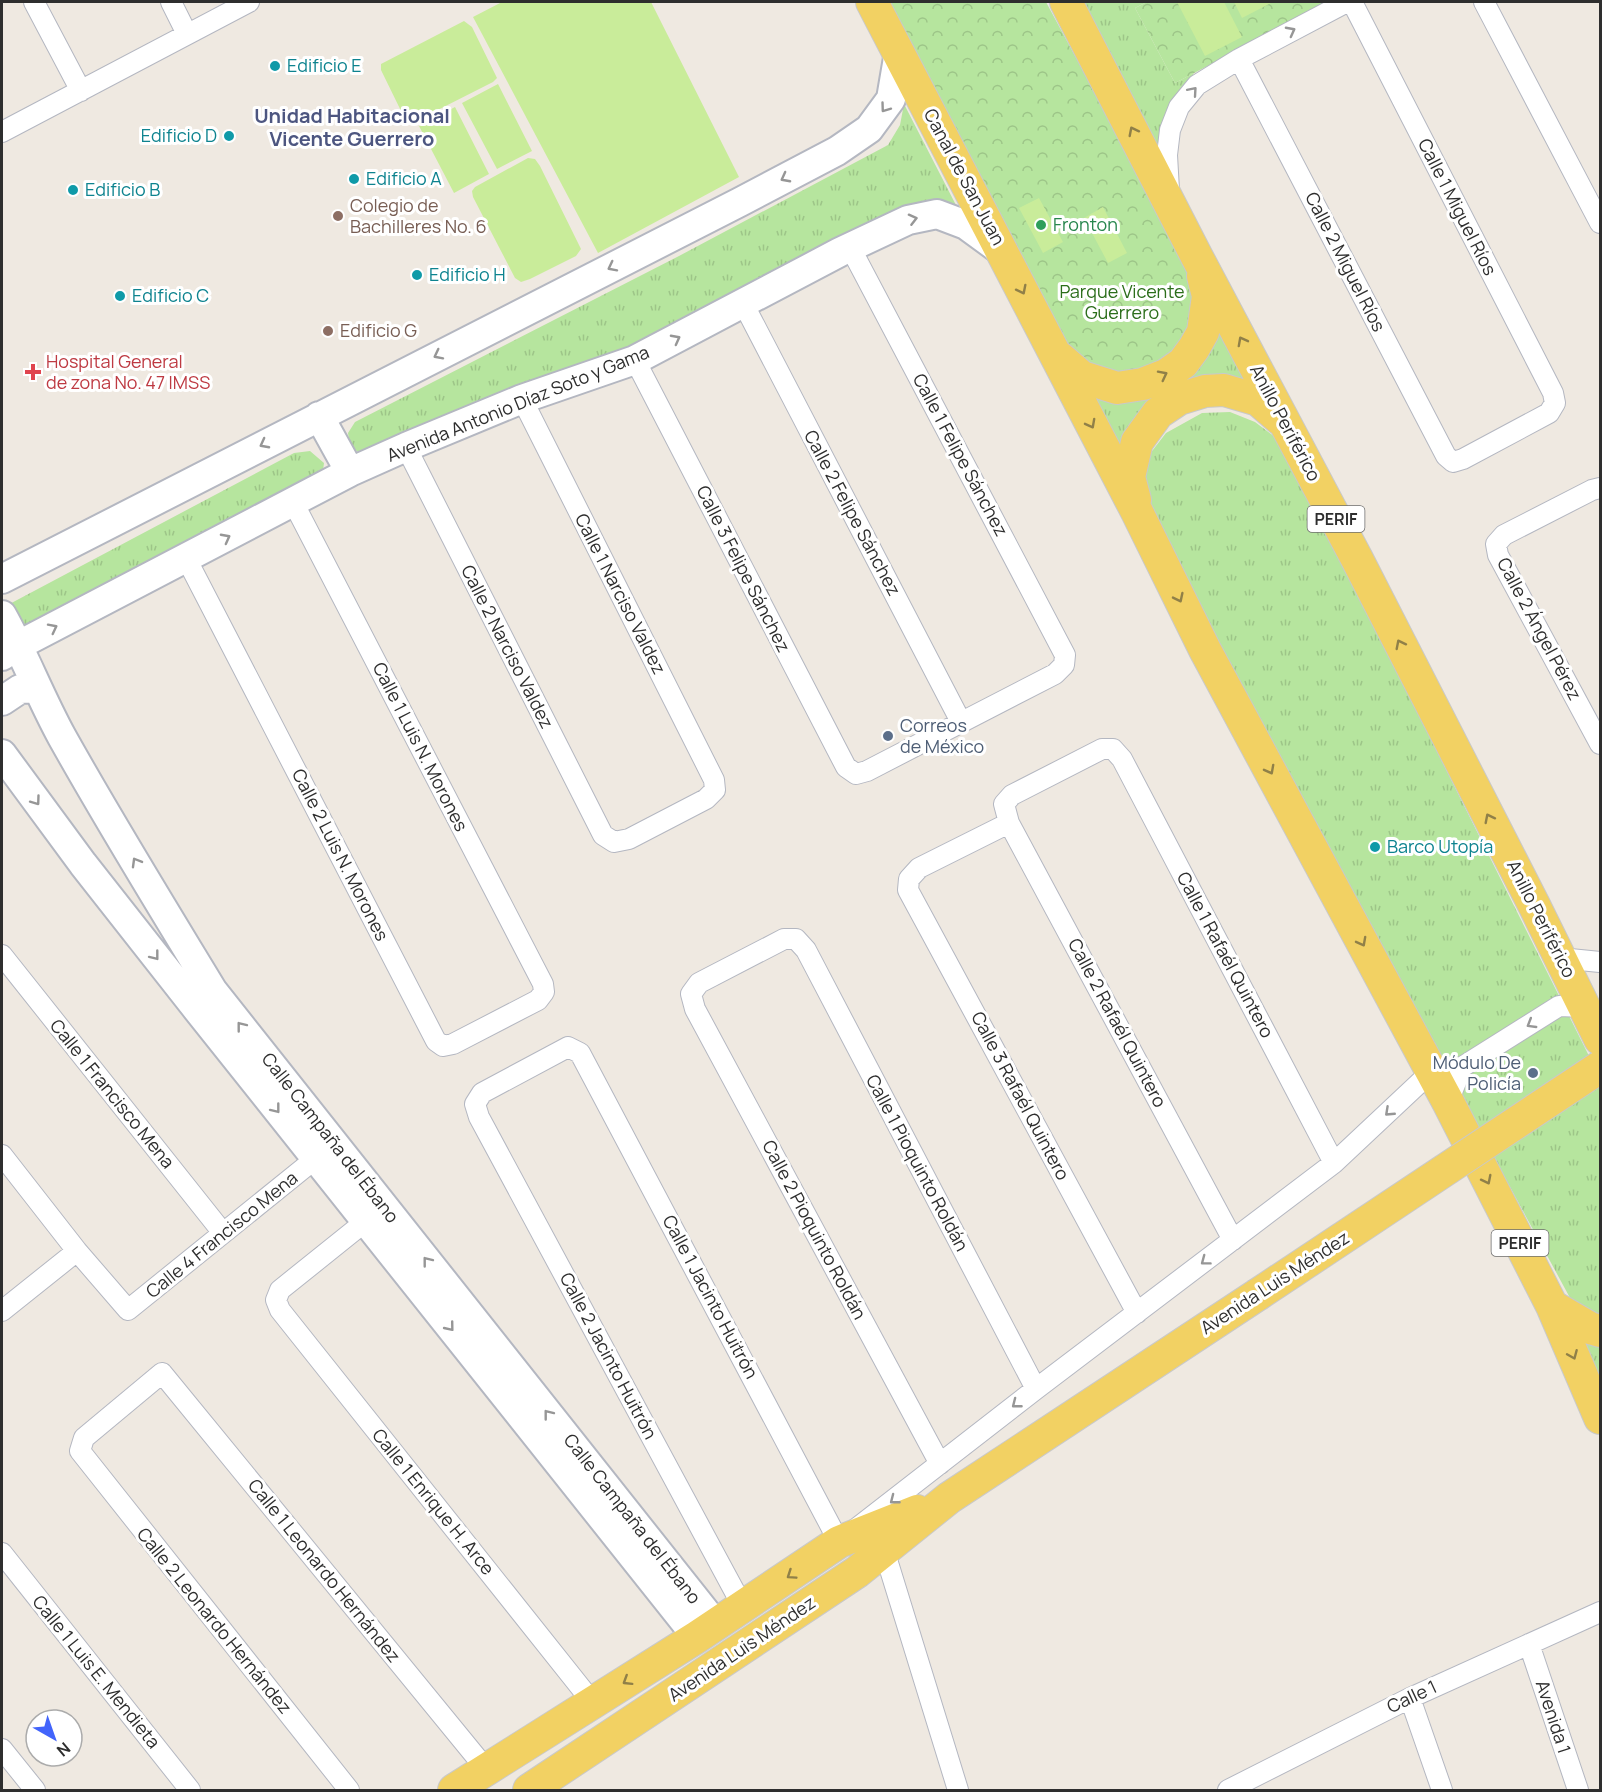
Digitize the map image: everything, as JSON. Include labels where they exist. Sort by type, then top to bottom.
[{"type":"main road","name":"Canal de San Juan","points":[[872,2],[1054,353]]},
{"type":"main road","name":"Anillo Periférico","points":[[1066,2],[1170,206],[1352,548],[1600,1039]]},
{"type":"main road","points":[[1054,353],[1082,377],[1116,388],[1143,384],[1166,375],[1183,363],[1203,332],[1208,296],[1197,257]]},
{"type":"main road","name":"PERIF","points":[[1054,353],[1137,512],[1205,650],[1448,1102],[1552,1306],[1600,1419]]},
{"type":"main road","points":[[1137,512],[1129,477],[1137,442],[1158,412],[1179,399],[1205,391],[1224,390],[1258,400],[1286,424]]},
{"type":"main road","name":"Avenida Luis Méndez","points":[[529,1791],[857,1572],[949,1498],[1600,1068]]},
{"type":"main road","points":[[1552,1306],[1590,1328],[1600,1331]]},
{"type":"main road","name":"Avenida Luis Méndez","points":[[454,1791],[706,1631],[839,1542],[949,1498]]},
{"type":"street","points":[[34,2],[81,92]]},
{"type":"street","points":[[171,2],[187,34]]},
{"type":"street","points":[[2,132],[249,2]]},
{"type":"street","points":[[1170,206],[1167,155],[1170,130],[1179,107],[1197,85],[1239,59],[1347,2]]},
{"type":"street","name":"Calle 1 Miguel Ríos","points":[[1352,2],[1553,393],[1555,404],[1549,413],[1454,462]]},
{"type":"street","points":[[1484,2],[1600,223]]},
{"type":"street","points":[[2,579],[837,151],[869,129],[891,99],[898,52]]},
{"type":"street","name":"Calle 2 Miguel Ríos","points":[[1239,59],[1446,456],[1454,462]]},
{"type":"street","name":"Avenida Antonio Díaz Soto y Gama","points":[[10,651],[350,472],[522,399],[635,360],[850,247],[908,220],[938,214],[966,225],[1003,252]]},
{"type":"street","name":"Calle 1 Felipe Sánchez","points":[[850,247],[1065,655],[1064,665],[1055,674],[961,722]]},
{"type":"street","name":"Calle 2 Felipe Sánchez","points":[[743,303],[961,722]]},
{"type":"street","name":"Calle 3 Felipe Sánchez","points":[[635,360],[846,767],[856,774],[867,771],[961,722]]},
{"type":"street","name":"Calle 1 Narciso Valdez","points":[[522,399],[714,780],[715,790],[706,799],[629,839],[614,843]]},
{"type":"street","points":[[319,416],[350,472]]},
{"type":"street","name":"Calle 2 Narciso Valdez","points":[[406,447],[603,835],[614,843]]},
{"type":"street","name":"Calle 2 Ángel Pérez","points":[[1600,488],[1504,535],[1496,544],[1498,555],[1600,744]]},
{"type":"street","name":"Calle 1 Luis N. Morones","points":[[293,502],[543,984],[544,992]]},
{"type":"street","name":"Calle 2 Luis N. Morones","points":[[186,558],[436,1041],[443,1047],[453,1044],[538,1000],[544,992]]},
{"type":"street","name":"Calle Campaña del Ébano","points":[[2,615],[10,651],[37,688],[74,757],[213,991],[706,1631]]},
{"type":"street","points":[[2,701],[20,689],[37,688]]},
{"type":"street","name":"Calle 1 Rafaél Quintero","points":[[1006,814],[1012,795],[1102,749],[1113,749],[1122,759],[1334,1163]]},
{"type":"street","name":"Calle Campaña del Ébano","points":[[2,754],[83,864],[315,1159],[706,1631]]},
{"type":"street","name":"Calle 3 Rafaél Quintero","points":[[1006,814],[919,868],[909,879],[908,890],[1137,1313]]},
{"type":"street","name":"Calle 2 Rafaél Quintero","points":[[1006,814],[1233,1240]]},
{"type":"street","name":"Calle 1 Pioquinto Roldán","points":[[691,994],[699,983],[784,939],[796,939],[806,950],[1036,1389]]},
{"type":"street","name":"Calle 1 Francisco Mena","points":[[2,955],[223,1233]]},
{"type":"street","points":[[1560,958],[1600,962]]},
{"type":"street","name":"Calle 2 Pioquinto Roldán","points":[[691,994],[695,1009],[940,1464]]},
{"type":"street","points":[[1448,1102],[1462,1067],[1559,1006],[1585,1007]]},
{"type":"street","name":"Calle 1 Jacinto Huitrón","points":[[475,1104],[482,1093],[568,1047],[580,1053],[839,1542]]},
{"type":"street","name":"Avenida Luis Méndez","points":[[839,1542],[1334,1163],[1431,1072]]},
{"type":"street","name":"Calle 2 Jacinto Huitrón","points":[[475,1104],[479,1117],[743,1607]]},
{"type":"street","points":[[2,1155],[78,1251],[2,1311]]},
{"type":"street","name":"Calle 4 Francisco Mena","points":[[78,1251],[128,1310],[315,1159]]},
{"type":"street","name":"Calle 1 Enrique H. Arce","points":[[366,1221],[280,1290],[276,1300],[280,1310],[593,1703]]},
{"type":"street","name":"Calle 1 Leonardo Hernández","points":[[80,1451],[84,1438],[162,1373],[486,1769]]},
{"type":"street","name":"Calle 2 Leonardo Hernández","points":[[80,1451],[349,1791]]},
{"type":"street","points":[[884,1550],[958,1791]]},
{"type":"street","name":"Calle 1 Luis E. Mendieta","points":[[2,1553],[190,1791]]},
{"type":"street","name":"Calle 1","points":[[1228,1791],[1258,1783],[1410,1698],[1600,1612]]},
{"type":"street","name":"Avenida 1","points":[[1529,1644],[1578,1791]]},
{"type":"street","points":[[1410,1698],[1442,1791]]},
{"type":"street","points":[[2,1749],[34,1791]]},
{"type":"green space","points":[[502,2],[651,2],[739,177],[598,253],[473,17]]},
{"type":"green space","name":"Parque Vicente Guerrero","points":[[882,2],[1046,2],[1195,279],[1201,321],[1146,380],[1074,366]]},
{"type":"green space","points":[[1079,2],[1147,2],[1135,8],[1175,83],[1194,73],[1171,108],[1157,151]]},
{"type":"green space","points":[[1147,2],[1330,2],[1175,83],[1135,8]]},
{"type":"green space","points":[[1177,2],[1224,2],[1242,37],[1205,56]]},
{"type":"green space","points":[[1234,2],[1273,2],[1242,18]]},
{"type":"green space","points":[[464,21],[472,27],[497,78],[414,122],[408,121],[381,70],[381,64]]},
{"type":"green space","points":[[498,84],[532,151],[497,169],[462,103]]},
{"type":"green space","points":[[904,104],[958,209],[741,302],[361,454],[350,446],[348,433],[355,422],[679,256],[888,145],[900,125]]},
{"type":"green space","points":[[455,107],[489,174],[454,193],[419,126]]},
{"type":"green space","points":[[528,158],[535,159],[540,166],[581,249],[576,256],[521,282],[515,278],[472,191],[475,187]]},
{"type":"green space","name":"Fronton","points":[[1039,198],[1063,242],[1043,253],[1019,208]]},
{"type":"green space","name":"Fronton","points":[[1103,207],[1127,253],[1108,263],[1084,218]]},
{"type":"green space","points":[[1221,320],[1249,383],[1237,380],[1121,454],[1093,400],[1114,400]]},
{"type":"green space","points":[[1230,412],[1255,422],[1283,443],[1600,1078],[1600,1320],[1576,1309],[1149,520],[1142,486],[1149,455],[1166,433],[1202,413]]},
{"type":"green space","points":[[310,451],[324,463],[322,478],[2,652],[2,608],[294,453]]},
{"type":"green space","points":[[1573,1326],[1600,1339],[1600,1394]]},
{"type":"place","name":"Edificio E","points":[[275,66]]},
{"type":"place","name":"Edificio D","points":[[229,136]]},
{"type":"place","name":"Edificio A","points":[[354,179]]},
{"type":"place","name":"Edificio B","points":[[73,190]]},
{"type":"place","name":"Colegio de Bachilleres No. 6","points":[[338,216]]},
{"type":"place","name":"Fronton","points":[[1041,225]]},
{"type":"place","name":"Edificio H","points":[[417,275]]},
{"type":"place","name":"Edificio C","points":[[120,296]]},
{"type":"place","name":"Edificio G","points":[[328,331]]},
{"type":"place","name":"Hospital General de zona No. 47 IMSS","points":[[33,372]]},
{"type":"place","name":"Correos de México","points":[[888,736]]},
{"type":"place","name":"Barco Utopía","points":[[1375,847]]},
{"type":"place","name":"Módulo De Policía","points":[[1533,1073]]},
{"type":"district","name":"Unidad Habitacional Vicente Guerrero","points":[[352,128]]}]
